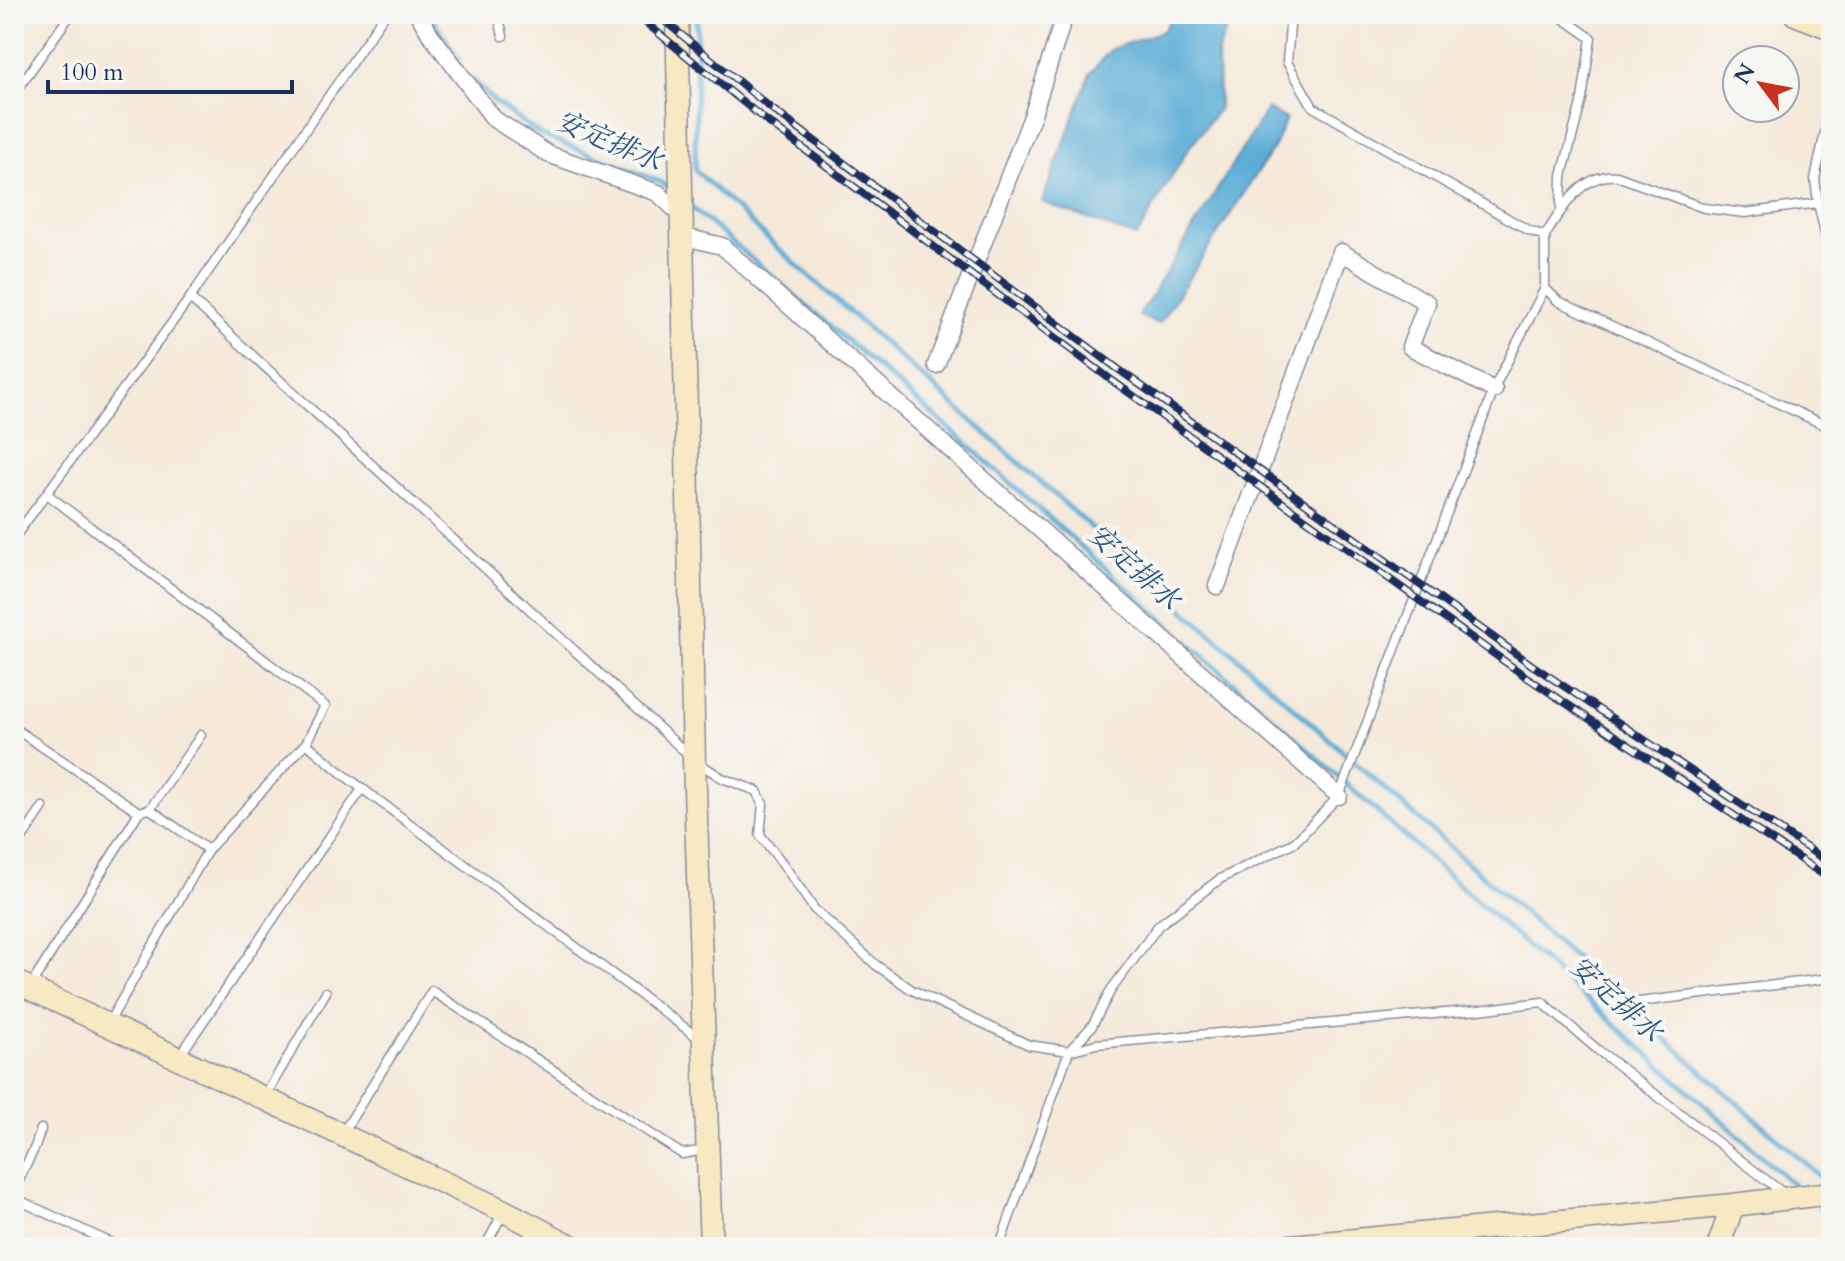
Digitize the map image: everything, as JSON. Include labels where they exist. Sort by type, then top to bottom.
[{"type":"street","points":[[418,14],[494,119],[548,154],[658,193],[681,211],[1340,792]]},
{"type":"street","points":[[677,14],[694,760],[711,1247]]},
{"type":"street","points":[[936,365],[1033,114],[1065,14]]},
{"type":"street","points":[[1795,14],[1831,28]]},
{"type":"street","points":[[1217,586],[1341,252],[1427,303],[1410,347],[1494,390]]},
{"type":"street","points":[[22,984],[504,1211],[573,1247]]},
{"type":"street","points":[[1280,1247],[1831,1193]]},
{"type":"street","points":[[1718,1247],[1733,1205]]},
{"type":"lane","points":[[14,94],[71,14]]},
{"type":"lane","points":[[14,538],[190,298],[385,14]]},
{"type":"lane","points":[[498,14],[503,36]]},
{"type":"lane","points":[[1291,14],[1287,62],[1313,107],[1528,230],[1545,236]]},
{"type":"lane","points":[[1557,14],[1591,38],[1582,99],[1562,176],[1561,209]]},
{"type":"lane","points":[[1831,104],[1815,179],[1831,259]]},
{"type":"lane","points":[[999,1247],[1069,1051],[1092,1026],[1111,990],[1159,925],[1220,879],[1295,842],[1340,792],[1494,390],[1545,288],[1545,236],[1561,209],[1578,189],[1608,175],[1704,208],[1745,213],[1818,203]]},
{"type":"lane","points":[[1818,203],[1831,215]]},
{"type":"lane","points":[[1545,288],[1558,301],[1831,428]]},
{"type":"lane","points":[[190,298],[694,760],[722,778],[757,791],[763,804],[760,835],[814,909],[876,965],[912,990],[1029,1045],[1069,1051],[1096,1044],[1542,1002],[1598,1050],[1790,1199]]},
{"type":"lane","points":[[47,494],[325,706],[306,743],[208,850],[108,1024]]},
{"type":"lane","points":[[14,728],[139,812]]},
{"type":"lane","points":[[22,984],[139,812],[150,809],[201,735]]},
{"type":"lane","points":[[306,743],[362,789],[704,1042]]},
{"type":"lane","points":[[178,1058],[362,789]]},
{"type":"lane","points":[[14,851],[43,807]]},
{"type":"lane","points":[[150,809],[208,850]]},
{"type":"lane","points":[[1639,1002],[1831,978]]},
{"type":"lane","points":[[341,1135],[432,991],[682,1154],[708,1149]]},
{"type":"lane","points":[[264,1099],[326,992]]},
{"type":"lane","points":[[14,1190],[41,1129]]},
{"type":"lane","points":[[14,1198],[120,1247]]},
{"type":"lane","points":[[485,1247],[504,1211]]},
{"type":"water","points":[[1174,14],[1232,14],[1218,51],[1219,109],[1188,149],[1136,237],[1042,202],[1090,73],[1111,49],[1163,31]]},
{"type":"water","points":[[1267,109],[1286,119],[1274,147],[1159,324],[1139,316]]},
{"type":"waterway","name":"安定排水","points":[[430,14],[459,60]]},
{"type":"waterway","points":[[697,14],[695,170],[781,251],[1824,1180]]},
{"type":"waterway","name":"安定排水","points":[[474,81],[496,103],[539,134],[661,182],[673,192]]},
{"type":"waterway","name":"安定排水","points":[[690,206],[951,430],[1794,1185]]},
{"type":"waterway","name":"安定排水","points":[[1820,1208],[1831,1218]]},
{"type":"railway","points":[[635,14],[764,119],[1110,379],[1525,676],[1831,880]]},
{"type":"railway","points":[[656,14],[772,109],[1118,369],[1532,665],[1831,864]]}]
